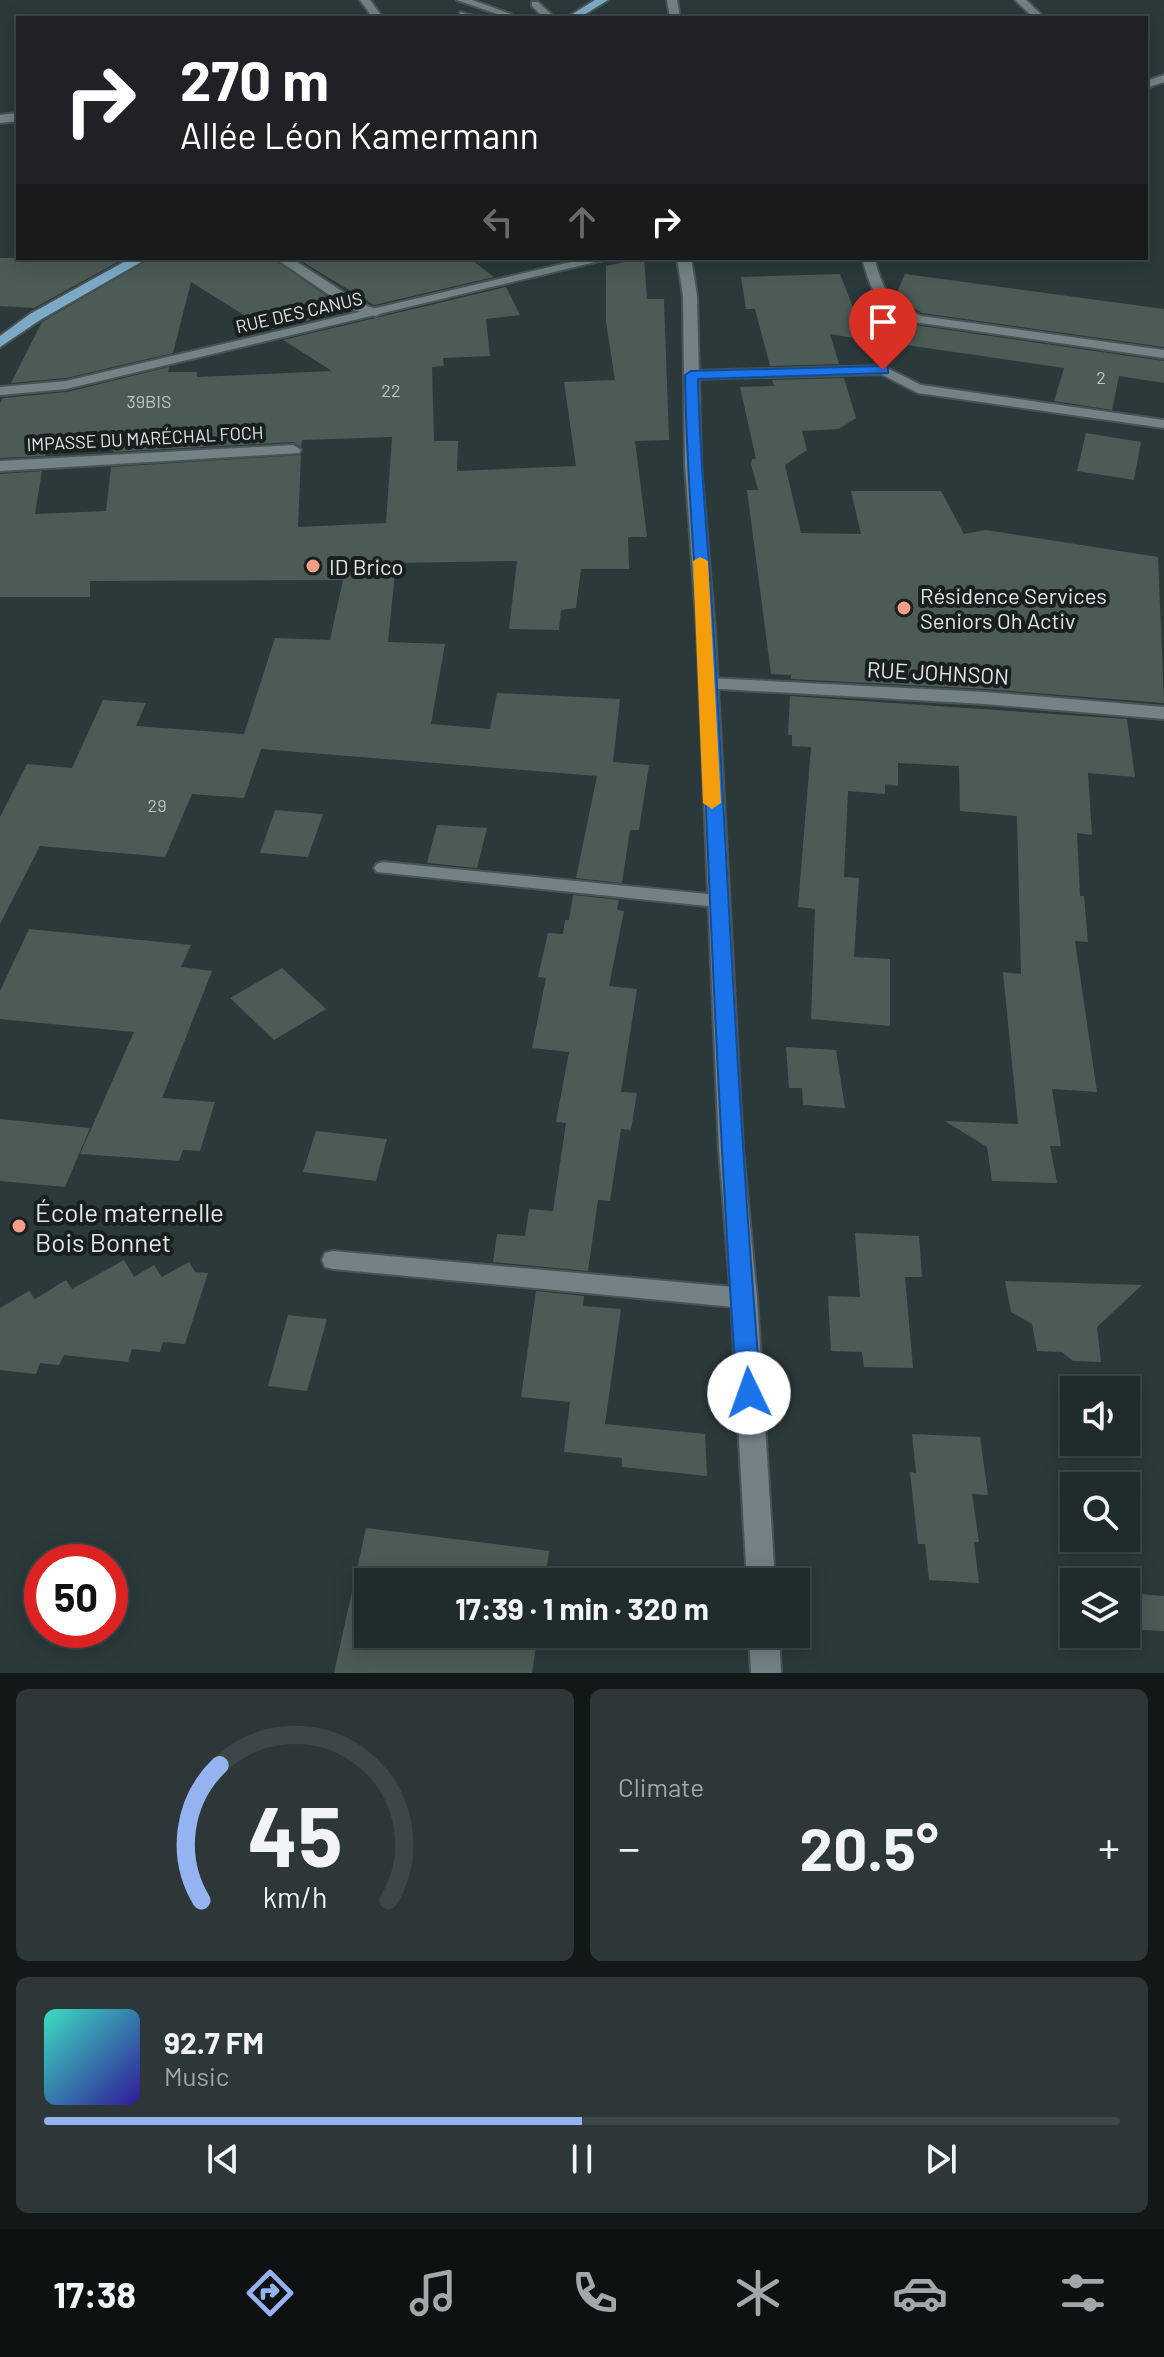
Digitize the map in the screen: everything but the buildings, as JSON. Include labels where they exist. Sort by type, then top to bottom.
[{"type":"main road","points":[[575,16],[603,0]]},
{"type":"main road","points":[[591,16],[619,0]]},
{"type":"main road","points":[[1020,0],[1038,16]]},
{"type":"main road","points":[[0,326],[117,260]]},
{"type":"main road","points":[[0,343],[35,317],[137,260]]},
{"type":"main road","points":[[285,260],[355,306],[376,312]]},
{"type":"main road","name":"RUE DES CANUS","points":[[0,391],[66,385],[597,260]]},
{"type":"main road","points":[[684,260],[690,296],[693,465],[709,684],[731,1150],[744,1298],[760,1568]]},
{"type":"main road","name":"IMPASSE DU MARÉCHAL FOCH","points":[[0,466],[293,450]]},
{"type":"main road","name":"RUE JOHNSON","points":[[709,684],[985,698],[1164,713]]},
{"type":"main road","points":[[765,1648],[766,1673]]},
{"type":"lane","points":[[484,0],[501,11]]},
{"type":"lane","points":[[535,4],[548,16]]},
{"type":"lane","points":[[459,7],[501,11]]},
{"type":"lane","points":[[869,260],[880,298],[890,307],[918,319],[1164,354]]},
{"type":"lane","points":[[691,375],[883,370],[918,389],[1164,424]]},
{"type":"lane","points":[[383,868],[717,901]]},
{"type":"lane","points":[[333,1260],[744,1298]]},
{"type":"slow traffic","points":[[700,561],[709,684],[712,803]]},
{"type":"place","name":"ID Brico","points":[[313,566]]},
{"type":"place","name":"Résidence Services Seniors Oh Activ","points":[[904,608]]},
{"type":"place","name":"École maternelle Bois Bonnet","points":[[19,1226]]},
{"type":"route","points":[[749,1393],[731,1150],[709,748],[709,684],[693,465],[691,375],[883,370]]}]
